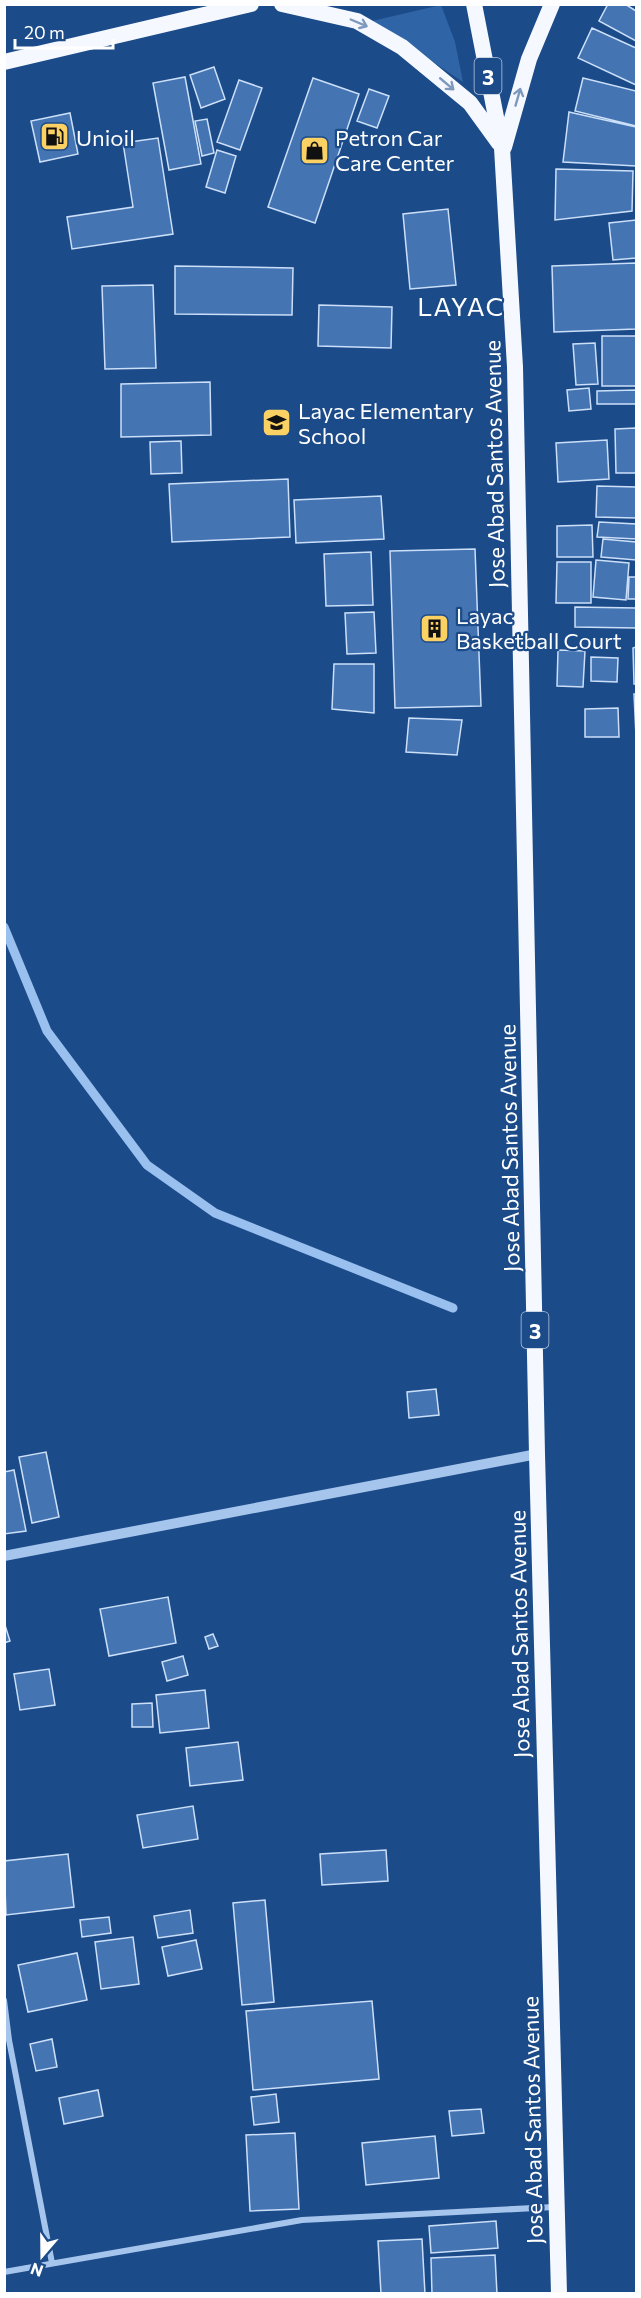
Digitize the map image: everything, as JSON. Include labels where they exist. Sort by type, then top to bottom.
[{"type":"highway","points":[[4,62],[251,4]]},
{"type":"highway","name":"3","points":[[282,4],[357,21],[402,46],[470,103],[502,151]]},
{"type":"highway","name":"Jose Abad Santos Avenue","points":[[474,4],[502,151],[515,367],[537,1454],[559,2294]]},
{"type":"highway","points":[[502,151],[529,59],[552,4]]},
{"type":"street","points":[[4,1556],[537,1454]]},
{"type":"street","points":[[4,2000],[7,2040],[52,2263]]},
{"type":"street","points":[[4,2272],[302,2220],[557,2207]]},
{"type":"shaded area","points":[[441,5],[455,42],[463,82],[372,21]]},
{"type":"building","points":[[608,4],[625,4],[636,11],[636,41],[599,21]]},
{"type":"building","points":[[592,28],[636,48],[636,85],[578,58]]},
{"type":"building","points":[[214,67],[225,99],[201,108],[190,75]]},
{"type":"building","points":[[185,77],[201,164],[169,170],[153,83]]},
{"type":"building","name":"Petron Car Care Center","points":[[313,78],[359,94],[315,223],[268,207]]},
{"type":"building","points":[[583,78],[636,91],[636,126],[575,111]]},
{"type":"building","points":[[239,80],[262,88],[240,150],[217,142]]},
{"type":"building","points":[[369,89],[389,96],[377,128],[357,121]]},
{"type":"building","points":[[569,112],[636,127],[636,166],[563,162]]},
{"type":"building","name":"Unioil","points":[[70,113],[78,154],[40,162],[31,121]]},
{"type":"building","points":[[207,119],[214,153],[202,156],[195,121]]},
{"type":"building","points":[[158,138],[173,234],[72,249],[67,217],[133,207],[123,143]]},
{"type":"building","points":[[217,150],[236,156],[225,193],[206,187]]},
{"type":"building","points":[[556,169],[633,171],[632,211],[555,220]]},
{"type":"building","points":[[448,209],[456,285],[410,289],[403,214]]},
{"type":"building","points":[[636,220],[636,258],[613,260],[609,223]]},
{"type":"building","points":[[636,263],[636,329],[554,332],[552,266]]},
{"type":"building","points":[[175,266],[293,268],[292,315],[175,314]]},
{"type":"building","points":[[153,285],[156,368],[105,369],[102,286]]},
{"type":"building","points":[[319,305],[392,307],[391,348],[318,346]]},
{"type":"building","points":[[602,336],[636,336],[636,386],[602,386]]},
{"type":"building","points":[[595,343],[598,384],[576,385],[573,344]]},
{"type":"building","points":[[210,382],[211,435],[121,437],[121,384]]},
{"type":"building","points":[[589,388],[591,409],[569,411],[567,390]]},
{"type":"building","points":[[636,390],[636,404],[597,404],[597,391]]},
{"type":"building","points":[[636,428],[636,473],[616,473],[615,429]]},
{"type":"building","points":[[607,440],[609,479],[558,482],[556,443]]},
{"type":"building","points":[[181,441],[182,473],[151,474],[150,442]]},
{"type":"building","points":[[288,479],[290,537],[172,542],[169,484]]},
{"type":"building","points":[[597,486],[636,487],[636,518],[596,517]]},
{"type":"building","points":[[381,496],[384,539],[296,543],[294,500]]},
{"type":"building","points":[[599,522],[636,524],[636,539],[597,537]]},
{"type":"building","points":[[592,525],[593,557],[557,557],[557,526]]},
{"type":"building","points":[[603,539],[636,542],[636,560],[601,557]]},
{"type":"building","name":"Layac Basketball Court","points":[[475,549],[481,706],[395,708],[390,551]]},
{"type":"building","points":[[371,552],[373,605],[326,606],[324,554]]},
{"type":"building","points":[[596,560],[629,563],[626,600],[593,597]]},
{"type":"building","points":[[557,562],[591,562],[591,603],[556,603]]},
{"type":"building","points":[[629,577],[636,577],[636,599],[628,599]]},
{"type":"building","points":[[575,607],[636,608],[636,628],[575,627]]},
{"type":"building","points":[[374,612],[376,653],[347,654],[345,613]]},
{"type":"building","points":[[636,647],[636,684],[634,684],[633,648]]},
{"type":"building","points":[[558,650],[585,651],[583,687],[557,686]]},
{"type":"building","points":[[591,657],[618,658],[617,682],[591,681]]},
{"type":"building","points":[[334,664],[374,664],[374,713],[332,709]]},
{"type":"building","points":[[634,694],[636,694],[636,736]]},
{"type":"building","points":[[618,708],[619,737],[585,737],[585,709]]},
{"type":"building","points":[[409,718],[462,720],[457,755],[406,752]]},
{"type":"building","points":[[436,1389],[439,1415],[409,1418],[407,1392]]},
{"type":"building","points":[[46,1452],[59,1517],[32,1523],[19,1457]]},
{"type":"building","points":[[14,1470],[26,1531],[4,1534],[4,1472]]},
{"type":"building","points":[[168,1597],[176,1643],[109,1656],[100,1609]]},
{"type":"building","points":[[4,1622],[10,1641],[4,1643]]},
{"type":"building","points":[[213,1634],[218,1646],[209,1649],[205,1637]]},
{"type":"building","points":[[183,1656],[188,1675],[167,1681],[162,1662]]},
{"type":"building","points":[[49,1669],[55,1705],[20,1710],[14,1674]]},
{"type":"building","points":[[205,1690],[209,1728],[160,1733],[156,1695]]},
{"type":"building","points":[[152,1703],[153,1727],[132,1727],[132,1704]]},
{"type":"building","points":[[238,1742],[243,1780],[190,1786],[186,1748]]},
{"type":"building","points":[[193,1806],[198,1839],[143,1848],[137,1815]]},
{"type":"building","points":[[386,1850],[388,1881],[322,1885],[320,1854]]},
{"type":"building","points":[[68,1854],[74,1907],[6,1915],[4,1861]]},
{"type":"building","points":[[265,1900],[274,2002],[242,2005],[233,1903]]},
{"type":"building","points":[[190,1910],[193,1933],[158,1938],[154,1916]]},
{"type":"building","points":[[109,1917],[111,1933],[82,1937],[80,1920]]},
{"type":"building","points":[[133,1937],[139,1984],[101,1989],[95,1942]]},
{"type":"building","points":[[196,1940],[202,1969],[168,1976],[162,1947]]},
{"type":"building","points":[[77,1953],[87,2000],[28,2012],[18,1965]]},
{"type":"building","points":[[372,2001],[379,2079],[253,2090],[246,2011]]},
{"type":"building","points":[[52,2039],[57,2067],[36,2071],[30,2044]]},
{"type":"building","points":[[98,2090],[103,2116],[64,2124],[59,2098]]},
{"type":"building","points":[[276,2094],[279,2122],[254,2125],[251,2097]]},
{"type":"building","points":[[481,2109],[484,2133],[452,2136],[449,2111]]},
{"type":"building","points":[[295,2133],[299,2209],[250,2211],[246,2135]]},
{"type":"building","points":[[435,2136],[439,2178],[366,2185],[362,2143]]},
{"type":"building","points":[[496,2221],[498,2248],[431,2253],[429,2226]]},
{"type":"building","points":[[422,2239],[425,2294],[381,2294],[378,2241]]},
{"type":"building","points":[[495,2255],[497,2294],[432,2294],[431,2258]]},
{"type":"waterway","points":[[4,927],[47,1031],[147,1165],[215,1213],[453,1308]]},
{"type":"place","name":"Unioil","points":[[55,137]]},
{"type":"place","name":"Petron Car Care Center","points":[[314,150]]},
{"type":"place","name":"Layac Elementary School","points":[[277,423]]},
{"type":"place","name":"Layac Basketball Court","points":[[435,628]]},
{"type":"district","name":"LAYAC","points":[[461,305]]}]
